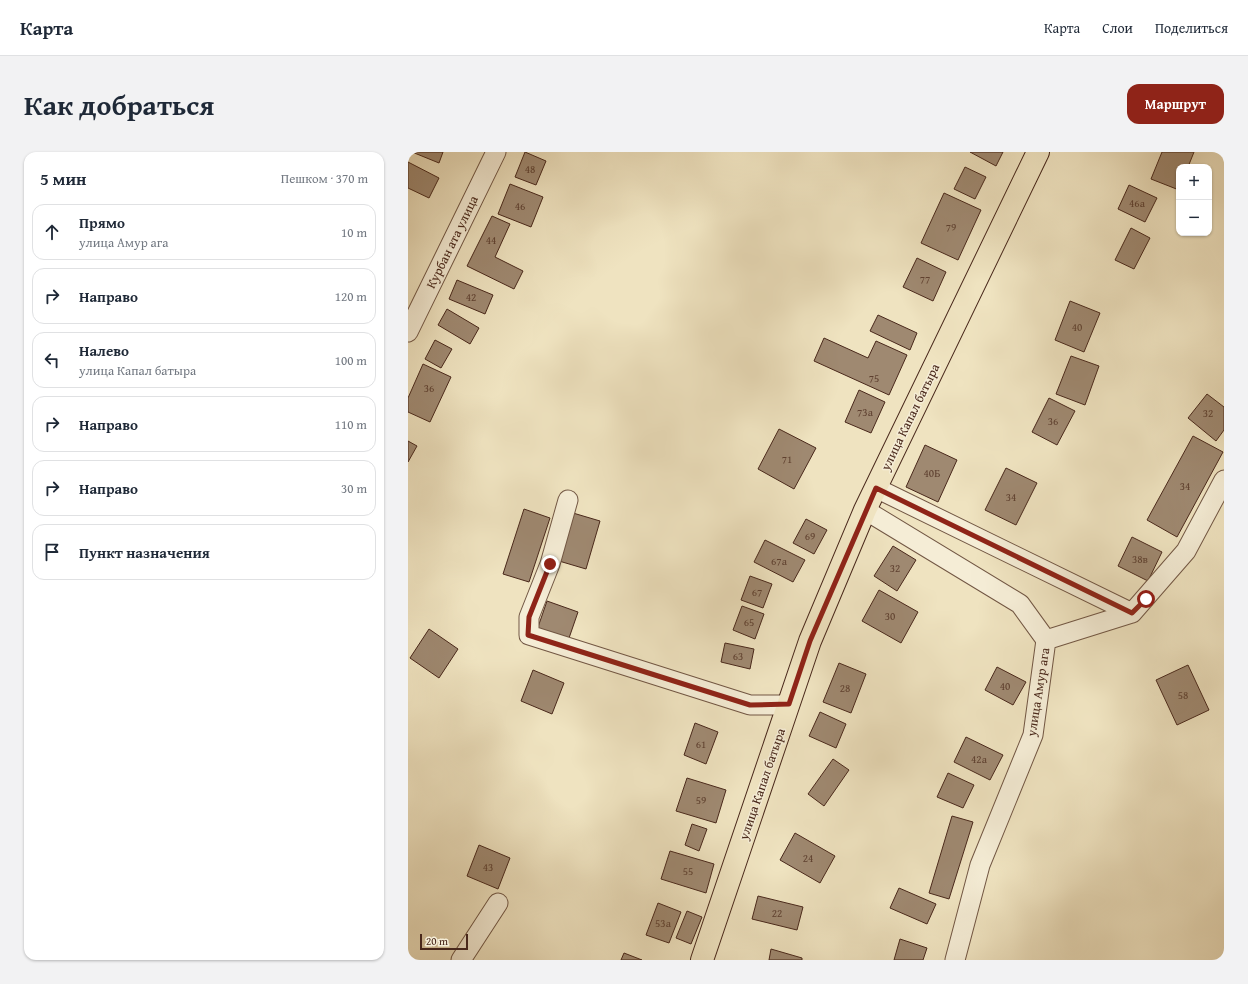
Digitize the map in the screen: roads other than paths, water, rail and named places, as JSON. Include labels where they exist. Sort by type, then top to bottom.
[{"type":"main road","name":"улица Капал батыра","points":[[702,960],[810,641],[865,510],[1038,152]]},
{"type":"street","name":"Курбан ата улица","points":[[408,332],[496,152]]},
{"type":"street","points":[[876,488],[1132,613],[1186,551],[1223,485]]},
{"type":"street","points":[[568,500],[550,564],[529,617],[528,635],[750,705],[789,704]]},
{"type":"street","points":[[865,510],[1020,604],[1046,640]]},
{"type":"street","name":"улица Амур ага","points":[[955,960],[980,865],[1033,735],[1046,640],[1132,613]]},
{"type":"street","points":[[461,960],[498,903]]}]
